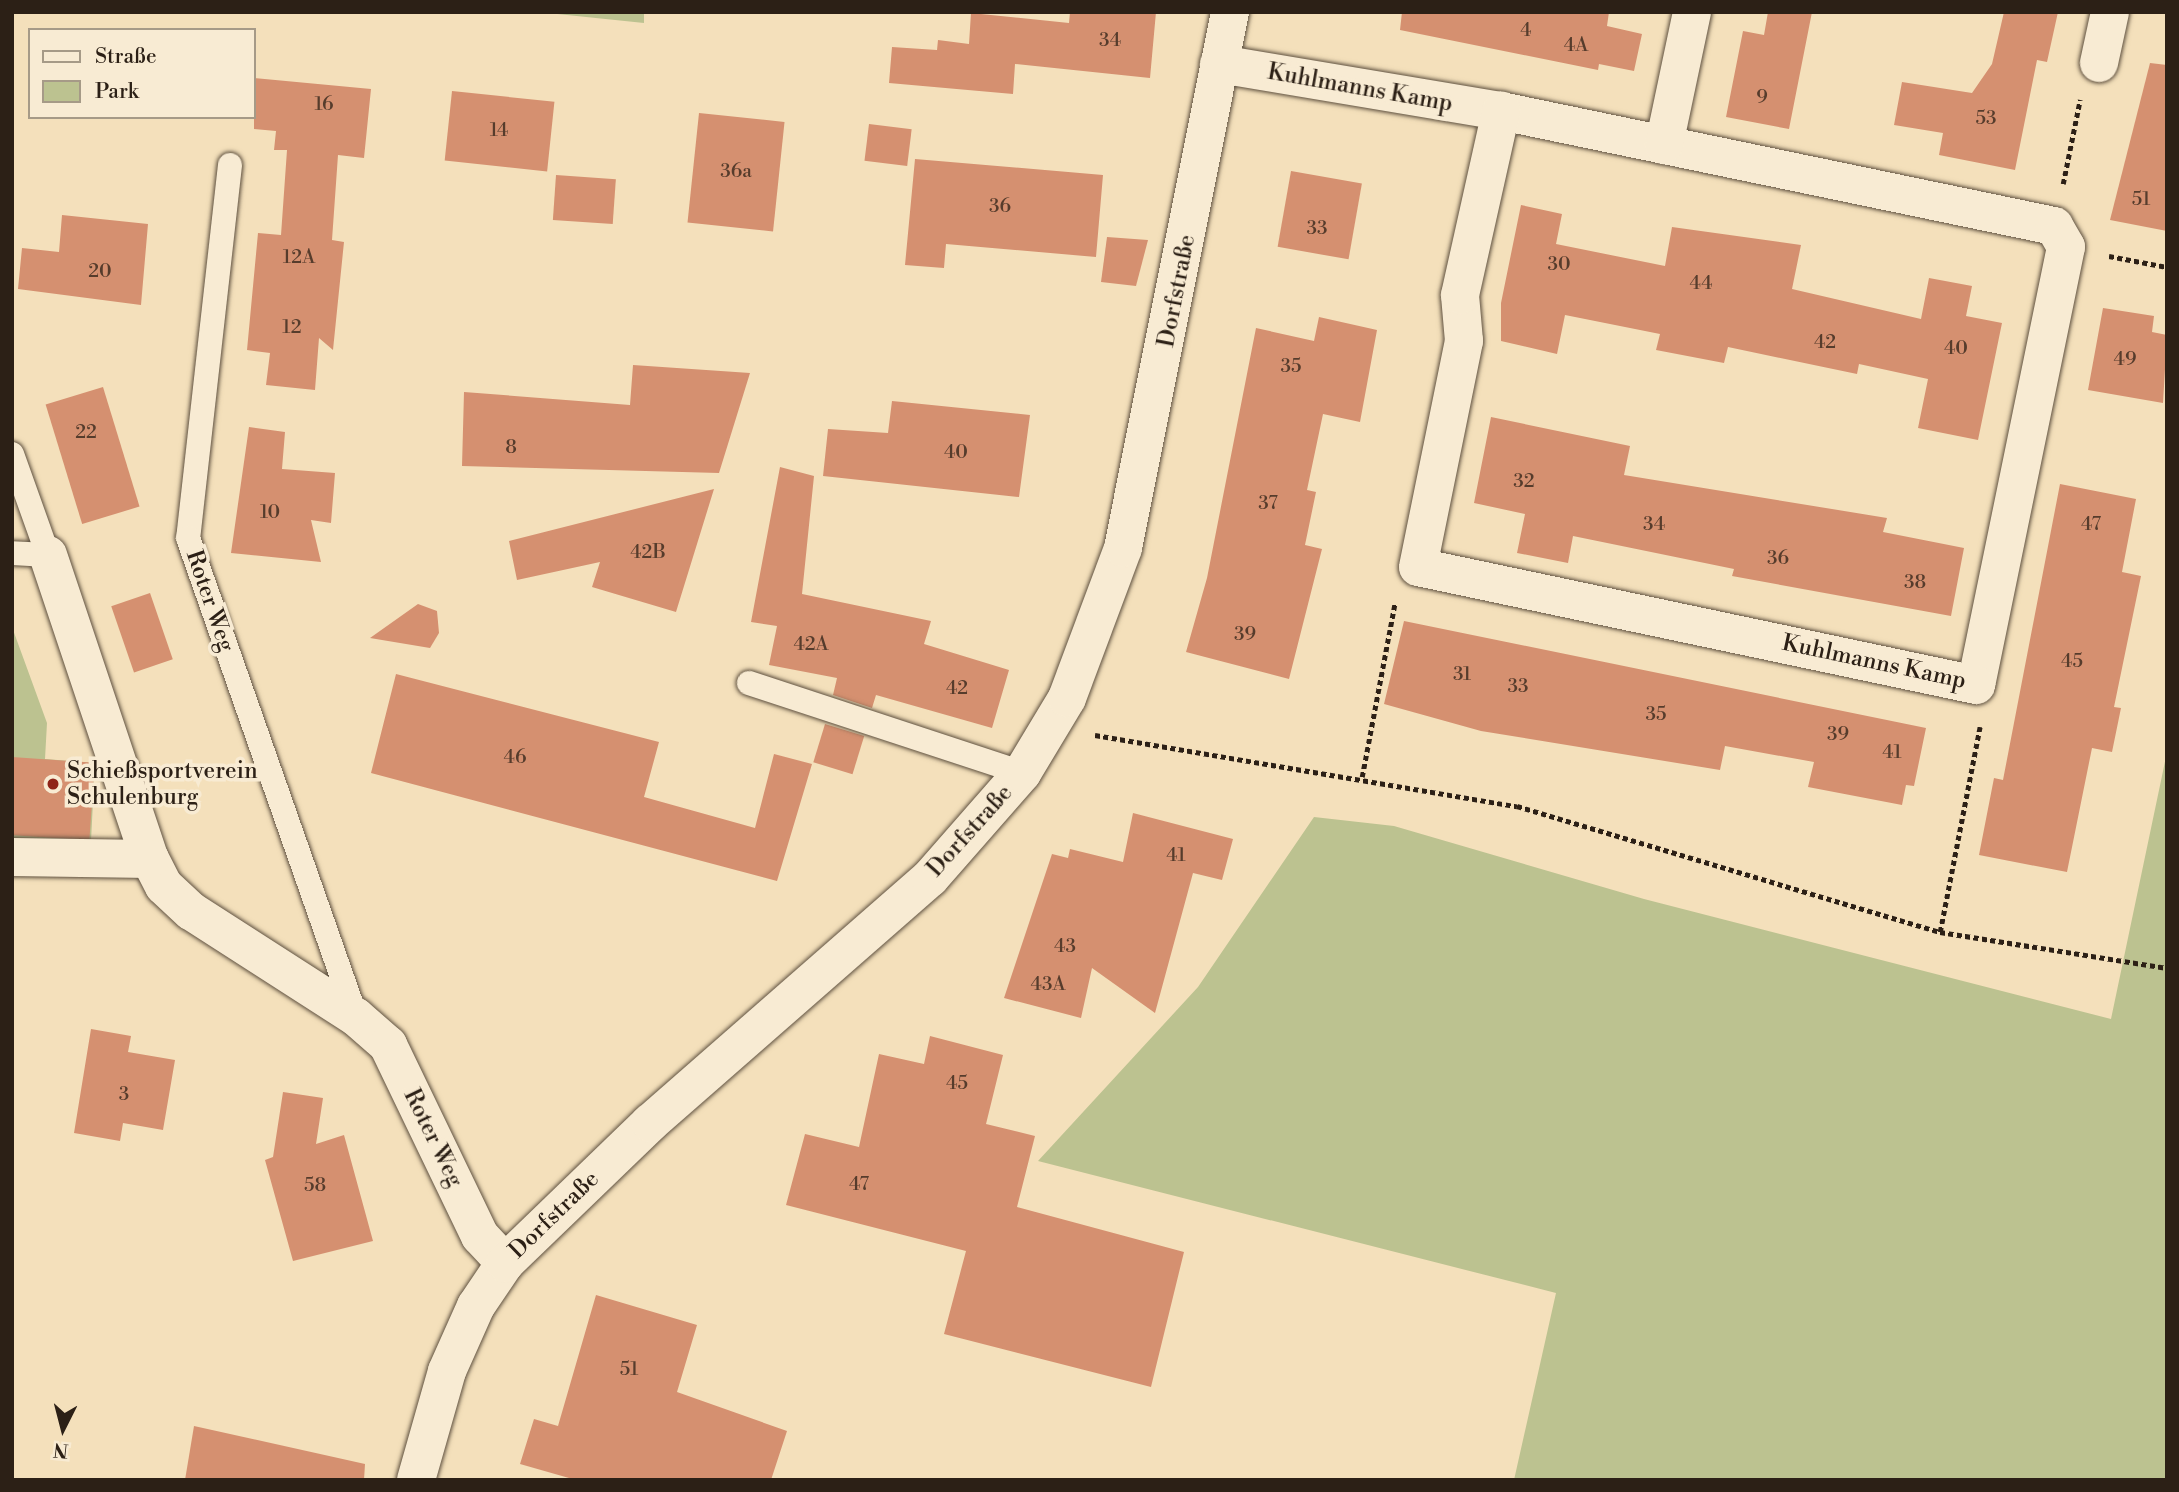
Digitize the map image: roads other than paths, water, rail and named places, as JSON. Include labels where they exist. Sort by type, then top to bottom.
[{"type":"street","name":"Dorfstraße","points":[[416,1480],[447,1371],[476,1306],[505,1263],[650,1123],[930,878],[1021,773],[1067,698],[1123,548],[1230,12]]},
{"type":"street","points":[[1664,145],[1692,12]]},
{"type":"street","points":[[2099,63],[2109,12]]},
{"type":"street","name":"Kuhlmanns Kamp","points":[[1219,64],[1501,111],[1664,145],[2060,236],[1976,684],[1418,567],[1464,341],[1460,295],[1501,111]]},
{"type":"street","name":"Roter Weg","points":[[30,554],[150,859],[164,886],[191,911],[356,1017],[388,1045],[480,1237],[505,1263]]},
{"type":"street","points":[[12,857],[150,859]]},
{"type":"lane","name":"Roter Weg","points":[[230,166],[188,538],[356,1017]]},
{"type":"lane","name":"Roter Weg","points":[[12,454],[30,554]]},
{"type":"lane","points":[[749,683],[1021,773]]},
{"type":"place","name":"Schießsportverein Schulenburg","points":[[53,784]]}]
